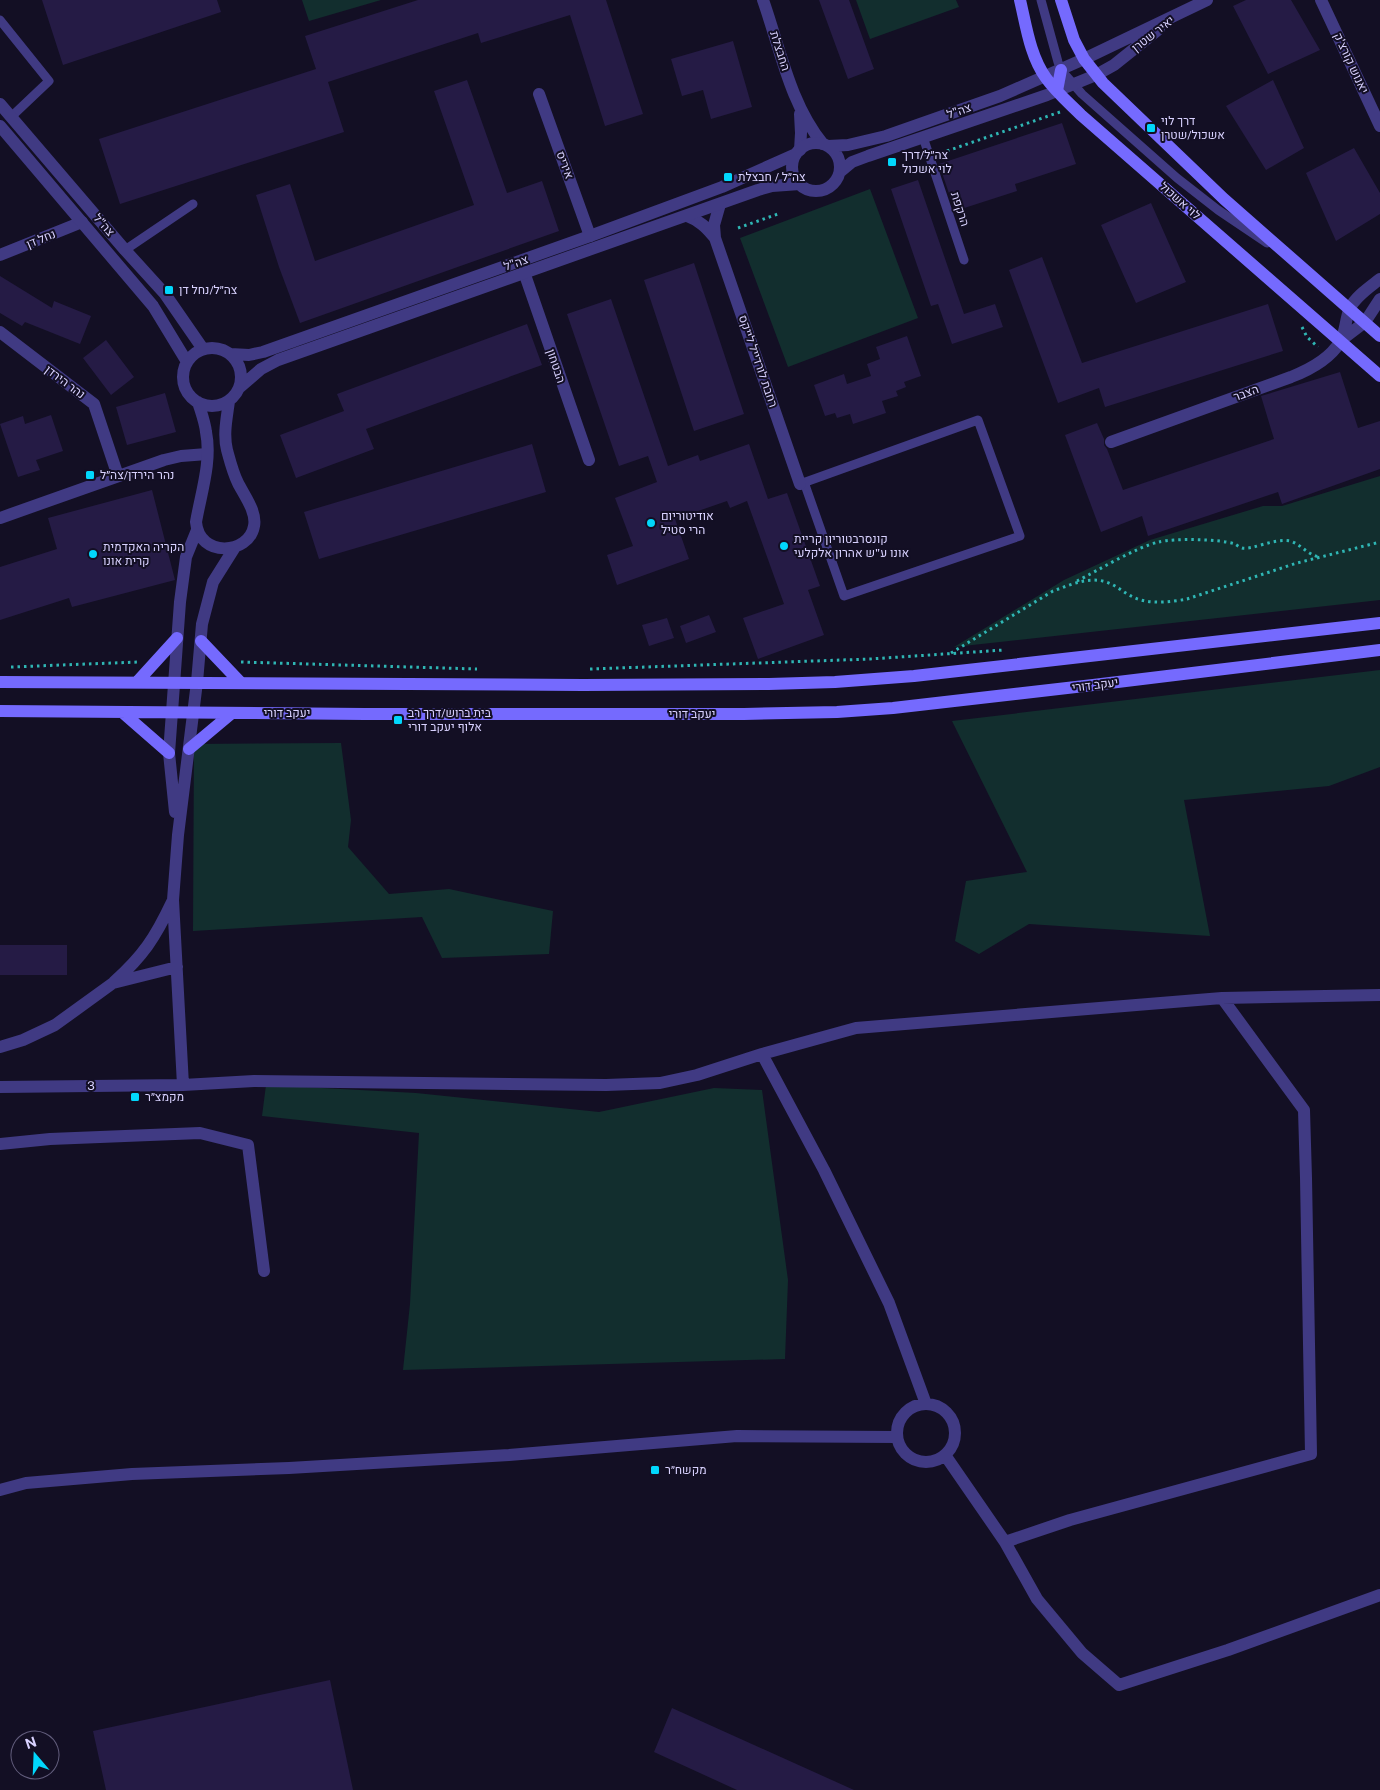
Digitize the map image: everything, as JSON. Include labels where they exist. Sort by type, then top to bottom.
[{"type":"main road","name":"לוי אשכול","points":[[1020,0],[1034,53],[1045,77],[1057,91],[1081,115],[1380,376]]},
{"type":"main road","points":[[1061,0],[1074,40],[1084,59],[1112,92],[1224,199],[1380,336]]},
{"type":"main road","points":[[1057,91],[1061,70]]},
{"type":"main road","points":[[0,682],[593,685],[835,682],[914,676],[1380,623]]},
{"type":"main road","points":[[137,682],[177,638]]},
{"type":"main road","points":[[201,641],[240,682]]},
{"type":"main road","name":"יעקב דורי","points":[[0,711],[744,714],[837,712],[893,708],[1380,650]]},
{"type":"main road","points":[[122,712],[169,753]]},
{"type":"main road","points":[[188,749],[232,713]]},
{"type":"street","name":"החבצלת","points":[[763,0],[797,102]]},
{"type":"street","points":[[1181,13],[1207,0]]},
{"type":"street","name":"יאנוש קורצ'ק","points":[[1321,0],[1380,126]]},
{"type":"street","name":"יאיר שטרן","points":[[1084,59],[1181,13]]},
{"type":"street","name":"יאיר שטרן","points":[[1057,91],[1096,75],[1121,60],[1181,13]]},
{"type":"street","name":"צה\"ל","points":[[825,145],[848,145],[886,136],[1000,96],[1084,59]]},
{"type":"street","name":"צה\"ל","points":[[840,172],[852,162],[1057,91]]},
{"type":"street","name":"איריס","points":[[539,94],[590,236]]},
{"type":"street","points":[[797,102],[806,121],[825,145],[838,157],[840,172],[835,182],[826,189],[809,190],[800,184],[793,172],[792,166],[798,152],[802,133],[797,102]]},
{"type":"street","name":"צה\"ל","points":[[0,104],[165,294],[203,349]]},
{"type":"street","name":"צה\"ל","points":[[0,126],[153,306],[187,362]]},
{"type":"street","points":[[798,152],[811,144],[825,145]]},
{"type":"street","name":"צה\"ל","points":[[230,354],[248,355],[263,352],[590,236],[722,187],[798,152]]},
{"type":"street","name":"צה\"ל","points":[[239,388],[260,369],[278,360],[772,186],[800,184]]},
{"type":"street","name":"רחבת לורדייל לייקס","points":[[720,204],[714,225],[715,238],[802,483]]},
{"type":"street","name":"רחבת לורדייל לייקס","points":[[686,216],[698,220],[706,226],[715,238]]},
{"type":"street","name":"נחל דן","points":[[0,255],[82,222]]},
{"type":"street","name":"הבטחון","points":[[524,272],[589,460]]},
{"type":"street","points":[[1350,309],[1358,297],[1380,279]]},
{"type":"street","points":[[1340,341],[1365,322],[1380,300]]},
{"type":"street","name":"הצבר","points":[[1111,442],[1304,372],[1327,356],[1340,341],[1350,309]]},
{"type":"street","name":"נהר הירדן","points":[[0,332],[94,404],[118,476]]},
{"type":"street","points":[[198,402],[207,434],[207,454],[196,522],[200,537],[216,548],[235,547],[246,542],[255,525],[252,512],[237,481],[227,449],[225,430],[229,401],[239,388],[242,379],[237,361],[222,349],[203,349],[194,354],[187,362],[183,380],[191,396],[198,402],[214,406],[229,401]]},
{"type":"street","points":[[0,518],[164,460],[181,456],[207,454]]},
{"type":"street","points":[[178,835],[169,753],[180,602],[186,557],[197,530]]},
{"type":"street","points":[[183,1084],[173,900],[178,835],[197,682],[202,624],[213,582],[235,547]]},
{"type":"street","points":[[0,1047],[24,1040],[55,1025],[113,984],[136,962],[148,947],[162,924],[173,900]]},
{"type":"street","points":[[113,984],[177,967]]},
{"type":"street","name":"3","points":[[0,1087],[183,1084],[254,1080],[606,1085],[660,1083],[697,1075],[762,1054],[856,1028],[1222,998],[1380,995]]},
{"type":"street","points":[[1005,1542],[1070,1520],[1311,1454],[1304,1110],[1222,998]]},
{"type":"street","points":[[762,1054],[824,1170],[890,1303],[926,1404]]},
{"type":"street","points":[[0,1144],[50,1139],[200,1133],[248,1146],[264,1271]]},
{"type":"street","points":[[926,1404],[944,1410],[951,1418],[955,1427],[955,1437],[952,1446],[945,1455],[930,1462],[921,1462],[904,1454],[899,1446],[897,1427],[907,1411],[916,1406],[926,1404]]},
{"type":"street","points":[[0,1490],[26,1483],[132,1474],[289,1468],[509,1455],[737,1436],[897,1437]]},
{"type":"street","points":[[945,1455],[1005,1542],[1037,1599],[1082,1652],[1119,1685],[1228,1650],[1380,1595]]},
{"type":"lane","points":[[1041,0],[1061,70],[1072,85],[1198,196],[1298,264]]},
{"type":"lane","points":[[0,20],[49,81],[11,117]]},
{"type":"lane","name":"הרקפת","points":[[923,138],[964,260]]},
{"type":"lane","points":[[125,250],[193,204]]},
{"type":"lane","points":[[978,420],[1020,536],[844,596],[802,483],[978,420]]},
{"type":"path","points":[[948,151],[1063,111]]},
{"type":"path","points":[[738,228],[778,214]]},
{"type":"path","points":[[951,654],[1054,591],[1072,584],[1134,552],[1159,542],[1182,540],[1212,541],[1234,544],[1242,548],[1276,541],[1289,541],[1295,543],[1311,556],[1322,558]]},
{"type":"path","points":[[1072,584],[1088,580],[1106,582],[1135,598],[1151,601],[1187,599],[1297,563],[1380,542]]},
{"type":"path","points":[[586,670],[870,659],[1008,650]]},
{"type":"path","points":[[220,661],[478,669]]},
{"type":"path","points":[[10,666],[156,662]]},
{"type":"green space","points":[[302,0],[381,0],[309,21]]},
{"type":"green space","points":[[856,0],[956,0],[959,7],[870,39]]},
{"type":"green space","points":[[870,189],[918,318],[788,367],[740,238]]},
{"type":"green space","points":[[1380,476],[1380,600],[954,647],[1064,580],[1150,540],[1263,506],[1282,506]]},
{"type":"green space","points":[[1380,670],[1380,767],[1329,786],[1184,800],[1210,936],[1029,924],[979,954],[955,941],[966,881],[1027,872],[952,721]]},
{"type":"green space","points":[[341,743],[351,820],[348,847],[389,894],[449,889],[553,911],[549,954],[442,958],[422,917],[193,931],[194,744]]},
{"type":"green space","points":[[266,1085],[416,1093],[599,1112],[714,1088],[762,1090],[788,1280],[785,1359],[403,1370],[410,1304],[419,1133],[262,1116]]},
{"type":"building","points":[[42,0],[217,0],[221,12],[63,65]]},
{"type":"building","points":[[418,0],[606,0],[643,114],[605,126],[570,15],[481,43],[478,33],[328,82],[344,132],[120,204],[99,139],[316,69],[305,36]]},
{"type":"building","points":[[819,0],[849,0],[874,69],[848,79]]},
{"type":"building","points":[[1246,0],[1291,0],[1320,50],[1268,74],[1233,6]]},
{"type":"building","points":[[733,41],[752,107],[711,119],[703,90],[682,96],[671,59]]},
{"type":"building","points":[[467,80],[507,193],[542,181],[559,231],[300,323],[279,267],[256,195],[290,184],[315,261],[474,205],[434,91]]},
{"type":"building","points":[[1273,80],[1304,148],[1266,170],[1226,106]]},
{"type":"building","points":[[1062,123],[1076,164],[1015,184],[1017,191],[955,211],[939,164]]},
{"type":"building","points":[[1354,148],[1380,193],[1380,214],[1336,241],[1306,173]]},
{"type":"building","points":[[918,180],[964,314],[995,304],[1003,327],[952,344],[938,304],[931,306],[891,189]]},
{"type":"building","points":[[1151,203],[1186,282],[1136,303],[1101,225]]},
{"type":"building","points":[[1042,257],[1082,363],[1268,304],[1283,351],[1105,407],[1099,388],[1058,403],[1009,270]]},
{"type":"building","points":[[694,263],[744,414],[694,431],[644,280]]},
{"type":"building","points":[[0,276],[52,308],[54,301],[91,316],[80,344],[25,322],[22,326],[0,313]]},
{"type":"building","points":[[611,299],[668,466],[698,455],[700,461],[749,444],[768,499],[787,493],[820,586],[808,590],[824,635],[758,659],[743,618],[784,604],[747,501],[730,508],[727,501],[675,519],[689,559],[617,585],[607,555],[633,546],[615,498],[657,482],[648,456],[619,466],[567,314]]},
{"type":"building","points":[[527,324],[542,365],[366,429],[374,449],[296,478],[280,435],[344,411],[337,394]]},
{"type":"building","points":[[907,336],[921,376],[904,382],[906,387],[896,391],[898,396],[882,401],[886,413],[853,424],[850,414],[837,418],[835,413],[825,416],[814,385],[844,374],[847,384],[871,376],[867,364],[880,359],[876,347]]},
{"type":"building","points":[[106,340],[134,377],[111,395],[83,358]]},
{"type":"building","points":[[1340,372],[1358,428],[1380,421],[1380,469],[1282,504],[1278,492],[1148,536],[1142,516],[1101,532],[1065,435],[1097,423],[1123,490],[1274,439],[1261,396]]},
{"type":"building","points":[[165,393],[176,432],[127,445],[116,407]]},
{"type":"building","points":[[51,415],[63,451],[36,460],[40,470],[18,477],[0,424],[23,416],[25,424]]},
{"type":"building","points":[[532,444],[546,492],[319,559],[304,512]]},
{"type":"building","points":[[152,490],[175,580],[72,607],[69,598],[0,620],[0,567],[57,549],[48,518]]},
{"type":"building","points":[[709,615],[716,632],[686,643],[680,626]]},
{"type":"building","points":[[667,618],[674,638],[649,646],[642,625]]},
{"type":"building","points":[[0,945],[67,945],[67,975],[0,975]]},
{"type":"building","points":[[330,1680],[353,1790],[106,1790],[93,1731]]},
{"type":"building","points":[[672,1708],[854,1790],[737,1790],[654,1752]]},
{"type":"place","name":"דרך לוי אשכול/שטרן","points":[[1151,128]]},
{"type":"place","name":"צה״ל/דרך לוי אשכול","points":[[892,162]]},
{"type":"place","name":"צה״ל / חבצלת","points":[[728,177]]},
{"type":"place","name":"צה״ל/נחל דן","points":[[169,290]]},
{"type":"place","name":"נהר הירדן/צה״ל","points":[[90,475]]},
{"type":"place","name":"אודיטוריום הרי סטיל","points":[[651,523]]},
{"type":"place","name":"קונסרבטוריון קריית אונו ע\"ש אהרון אלקלעי","points":[[784,546]]},
{"type":"place","name":"הקריה האקדמית קרית אונו","points":[[93,554]]},
{"type":"place","name":"בית ברוש/דרך רב אלוף יעקב דורי","points":[[398,720]]},
{"type":"place","name":"מקמצ״ר","points":[[135,1097]]},
{"type":"place","name":"מקשח״ר","points":[[655,1470]]}]
